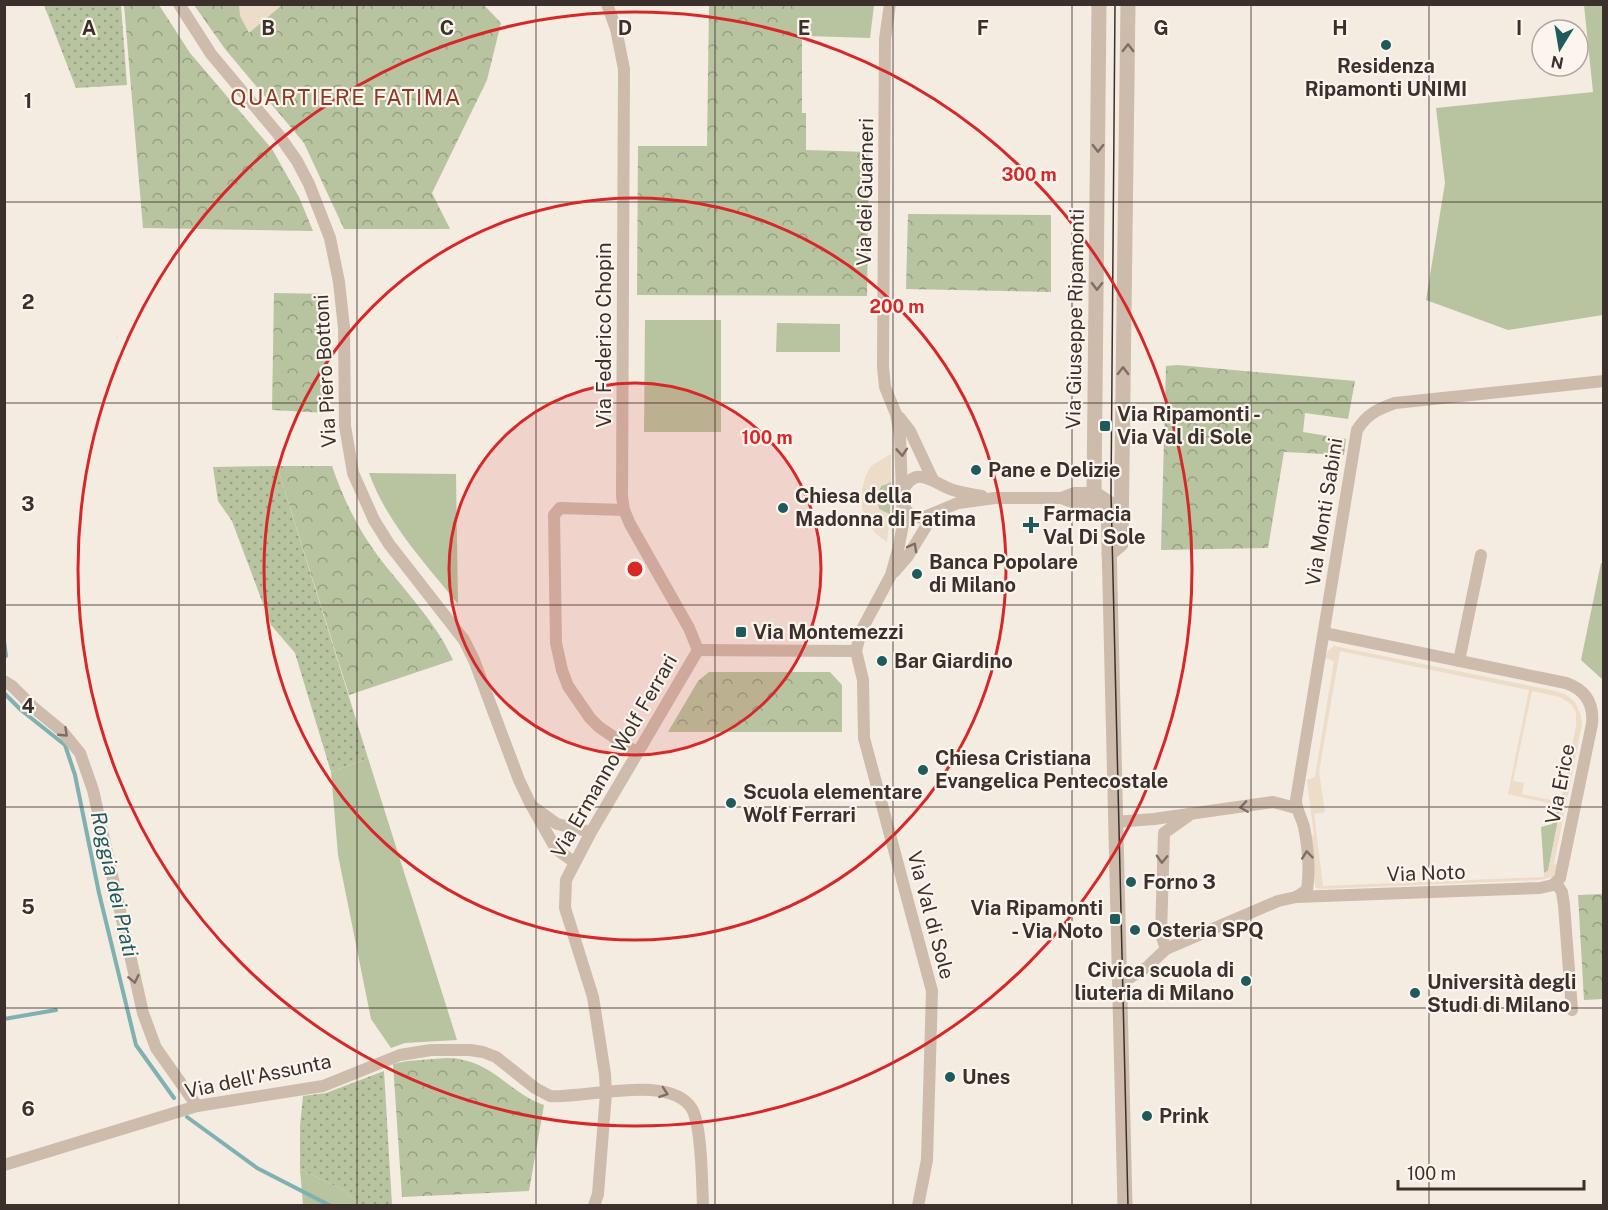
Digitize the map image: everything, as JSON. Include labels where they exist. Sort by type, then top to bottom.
[{"type":"street","name":"Via Piero Bottoni","points":[[179,4],[211,54],[297,160],[320,208],[333,249],[343,306],[344,419],[353,473],[370,513],[389,544],[464,640],[474,660],[519,780],[557,850],[574,862]]},
{"type":"street","name":"Via Federico Chopin","points":[[607,4],[616,29],[624,69],[622,484],[624,510],[689,628],[698,650]]},
{"type":"street","name":"Via dei Guarneri","points":[[890,4],[885,39],[882,353],[883,378],[896,414],[900,435],[903,497]]},
{"type":"street","name":"Via Giuseppe Ripamonti","points":[[1094,493],[1099,4]]},
{"type":"street","points":[[1109,554],[1121,544],[1128,4]]},
{"type":"street","name":"Via Monti Sabini","points":[[1296,808],[1357,430],[1364,419],[1376,409],[1395,403],[1604,381]]},
{"type":"street","name":"Via dei Guarneri","points":[[896,414],[909,431],[935,481]]},
{"type":"street","points":[[698,650],[856,651],[861,631],[891,575],[901,538],[906,484],[915,478],[924,477],[958,492],[995,498],[1061,498],[1074,493],[1094,493],[1121,512]]},
{"type":"street","points":[[891,575],[908,556],[936,513],[943,497],[935,481]]},
{"type":"street","points":[[1061,498],[1074,503],[1108,503],[1122,493]]},
{"type":"street","points":[[903,497],[908,513],[917,517],[936,513],[958,504],[995,498]]},
{"type":"street","points":[[1108,503],[1125,1206]]},
{"type":"street","points":[[624,510],[560,508],[554,515],[556,644],[568,686],[581,708],[599,727],[637,753]]},
{"type":"street","points":[[1324,633],[1460,661],[1481,555]]},
{"type":"street","name":"Via Ermanno Wolf Ferrari","points":[[598,1202],[606,1093],[605,1074],[593,997],[565,908],[566,880],[591,832],[698,650]]},
{"type":"street","name":"Via Val di Sole","points":[[856,651],[863,680],[864,738],[932,991],[927,1160],[918,1206]]},
{"type":"street","name":"Via Erice","points":[[1460,661],[1566,683],[1579,689],[1590,701],[1592,724],[1563,871],[1556,883]]},
{"type":"street","points":[[4,681],[62,731],[80,753],[93,790],[143,1013],[156,1048],[197,1106]]},
{"type":"street","points":[[1115,822],[1273,802],[1296,808],[1304,826],[1309,876],[1307,890],[1296,897]]},
{"type":"street","name":"Via Piero Bottoni","points":[[532,806],[557,824],[591,832]]},
{"type":"street","points":[[1167,949],[1161,934],[1164,833],[1191,814]]},
{"type":"street","points":[[1556,883],[1562,892],[1564,905],[1572,1010]]},
{"type":"street","name":"Via Noto","points":[[1120,988],[1123,982],[1147,967],[1167,949],[1275,902],[1296,897],[1540,888],[1556,883]]},
{"type":"street","name":"Via dell'Assunta","points":[[4,1165],[197,1106],[323,1086],[400,1055],[431,1050],[470,1050],[496,1057],[535,1088],[550,1096],[657,1089],[684,1100],[693,1110],[695,1118],[700,1146],[703,1206]]},
{"type":"green space","points":[[44,5],[121,5],[127,85],[76,88]]},
{"type":"green space","points":[[124,5],[159,5],[190,53],[272,149],[299,197],[313,231],[143,228]]},
{"type":"green space","points":[[194,5],[484,5],[501,23],[487,80],[432,193],[450,229],[344,229],[304,143],[225,49]]},
{"type":"green space","points":[[709,5],[807,5],[807,36],[802,36],[802,113],[806,113],[806,150],[869,152],[867,296],[637,295],[638,146],[707,146]]},
{"type":"green space","points":[[807,5],[874,5],[870,38],[807,36]]},
{"type":"green space","points":[[1584,5],[1603,5],[1603,315],[1508,330],[1426,300],[1445,183],[1436,108],[1593,92],[1590,63],[1590,18],[1585,18]]},
{"type":"green space","points":[[908,214],[1051,215],[1051,292],[906,289]]},
{"type":"green space","points":[[274,293],[328,294],[330,325],[326,413],[272,410]]},
{"type":"green space","points":[[645,320],[721,320],[721,432],[644,432]]},
{"type":"green space","points":[[777,323],[840,324],[840,352],[776,352]]},
{"type":"green space","points":[[1178,365],[1355,381],[1348,419],[1305,413],[1303,432],[1346,439],[1344,455],[1284,452],[1268,548],[1161,550],[1166,366]]},
{"type":"green space","points":[[277,466],[332,466],[357,524],[378,556],[438,632],[453,660],[349,695]]},
{"type":"green space","points":[[277,466],[368,758],[331,772],[295,653],[271,625],[232,521],[218,501],[213,467]]},
{"type":"green space","points":[[369,473],[456,474],[458,604],[396,526]]},
{"type":"green space","points":[[891,482],[890,515],[879,509],[876,497],[881,486]]},
{"type":"green space","points":[[1601,563],[1604,564],[1603,680],[1581,660]]},
{"type":"green space","points":[[709,672],[830,672],[842,685],[842,732],[668,732],[698,681]]},
{"type":"green space","points":[[368,758],[457,1040],[405,1043],[391,1048],[371,1019],[338,855],[331,772]]},
{"type":"green space","points":[[1559,805],[1561,805],[1548,871],[1544,873],[1541,827],[1552,824]]},
{"type":"green space","points":[[1603,894],[1603,999],[1584,1000],[1578,895]]},
{"type":"green space","points":[[447,1058],[476,1064],[544,1105],[529,1191],[402,1197],[393,1064]]},
{"type":"green space","points":[[384,1071],[392,1205],[361,1205],[343,1190],[300,1169],[303,1096],[326,1093]]},
{"type":"green space","points":[[300,1169],[343,1190],[361,1205],[303,1205]]},
{"type":"shaded area","points":[[239,4],[282,5],[249,33],[240,16]]},
{"type":"shaded area","points":[[891,454],[891,482],[881,486],[876,497],[879,509],[890,515],[887,542],[875,533],[866,520],[862,507],[862,490],[871,466]]},
{"type":"shaded area","points":[[1334,646],[1555,691],[1565,694],[1575,702],[1582,724],[1553,877],[1540,880],[1320,889],[1315,887],[1311,837],[1314,835],[1307,780],[1315,777],[1334,661],[1325,658]],"holes":[[[1340,651],[1529,690],[1508,794],[1561,806],[1548,871],[1544,873],[1544,877],[1323,886],[1314,814],[1325,812],[1319,772]],[[1532,691],[1560,697],[1571,704],[1576,712],[1576,726],[1561,802],[1522,794],[1524,783],[1513,781]]]},
{"type":"waterway","points":[[4,641],[6,656]]},
{"type":"waterway","name":"Roggia dei Prati","points":[[4,693],[21,710],[65,745],[75,775],[99,893],[136,1045],[174,1098]]},
{"type":"waterway","points":[[4,1019],[56,1010]]},
{"type":"waterway","name":"Roggia dei Prati","points":[[187,1117],[257,1168],[331,1206]]},
{"type":"tram line","points":[[1115,4],[1111,493],[1128,1206]]},
{"type":"place","name":"Residenza Ripamonti UNIMI","points":[[1386,45]]},
{"type":"place","name":"Via Ripamonti - Via Val di Sole","points":[[1105,426]]},
{"type":"place","name":"Pane e Delizie","points":[[976,470]]},
{"type":"place","name":"Chiesa della Madonna di Fatima","points":[[783,508]]},
{"type":"place","name":"Farmacia Val Di Sole","points":[[1031,525]]},
{"type":"place","name":"Banca Popolare di Milano","points":[[917,574]]},
{"type":"place","name":"Via Montemezzi","points":[[741,632]]},
{"type":"place","name":"Bar Giardino","points":[[882,661]]},
{"type":"place","name":"Chiesa Cristiana Evangelica Pentecostale","points":[[923,770]]},
{"type":"place","name":"Scuola elementare Wolf Ferrari","points":[[731,803]]},
{"type":"place","name":"Forno 3","points":[[1131,882]]},
{"type":"place","name":"Via Ripamonti - Via Noto","points":[[1115,919]]},
{"type":"place","name":"Osteria SPQ","points":[[1135,930]]},
{"type":"place","name":"Civica scuola di liuteria di Milano","points":[[1246,981]]},
{"type":"place","name":"Università degli Studi di Milano","points":[[1415,993]]},
{"type":"place","name":"Unes","points":[[950,1077]]},
{"type":"place","name":"Prink","points":[[1147,1116]]},
{"type":"district","name":"QUARTIERE FATIMA","points":[[346,97]]}]
